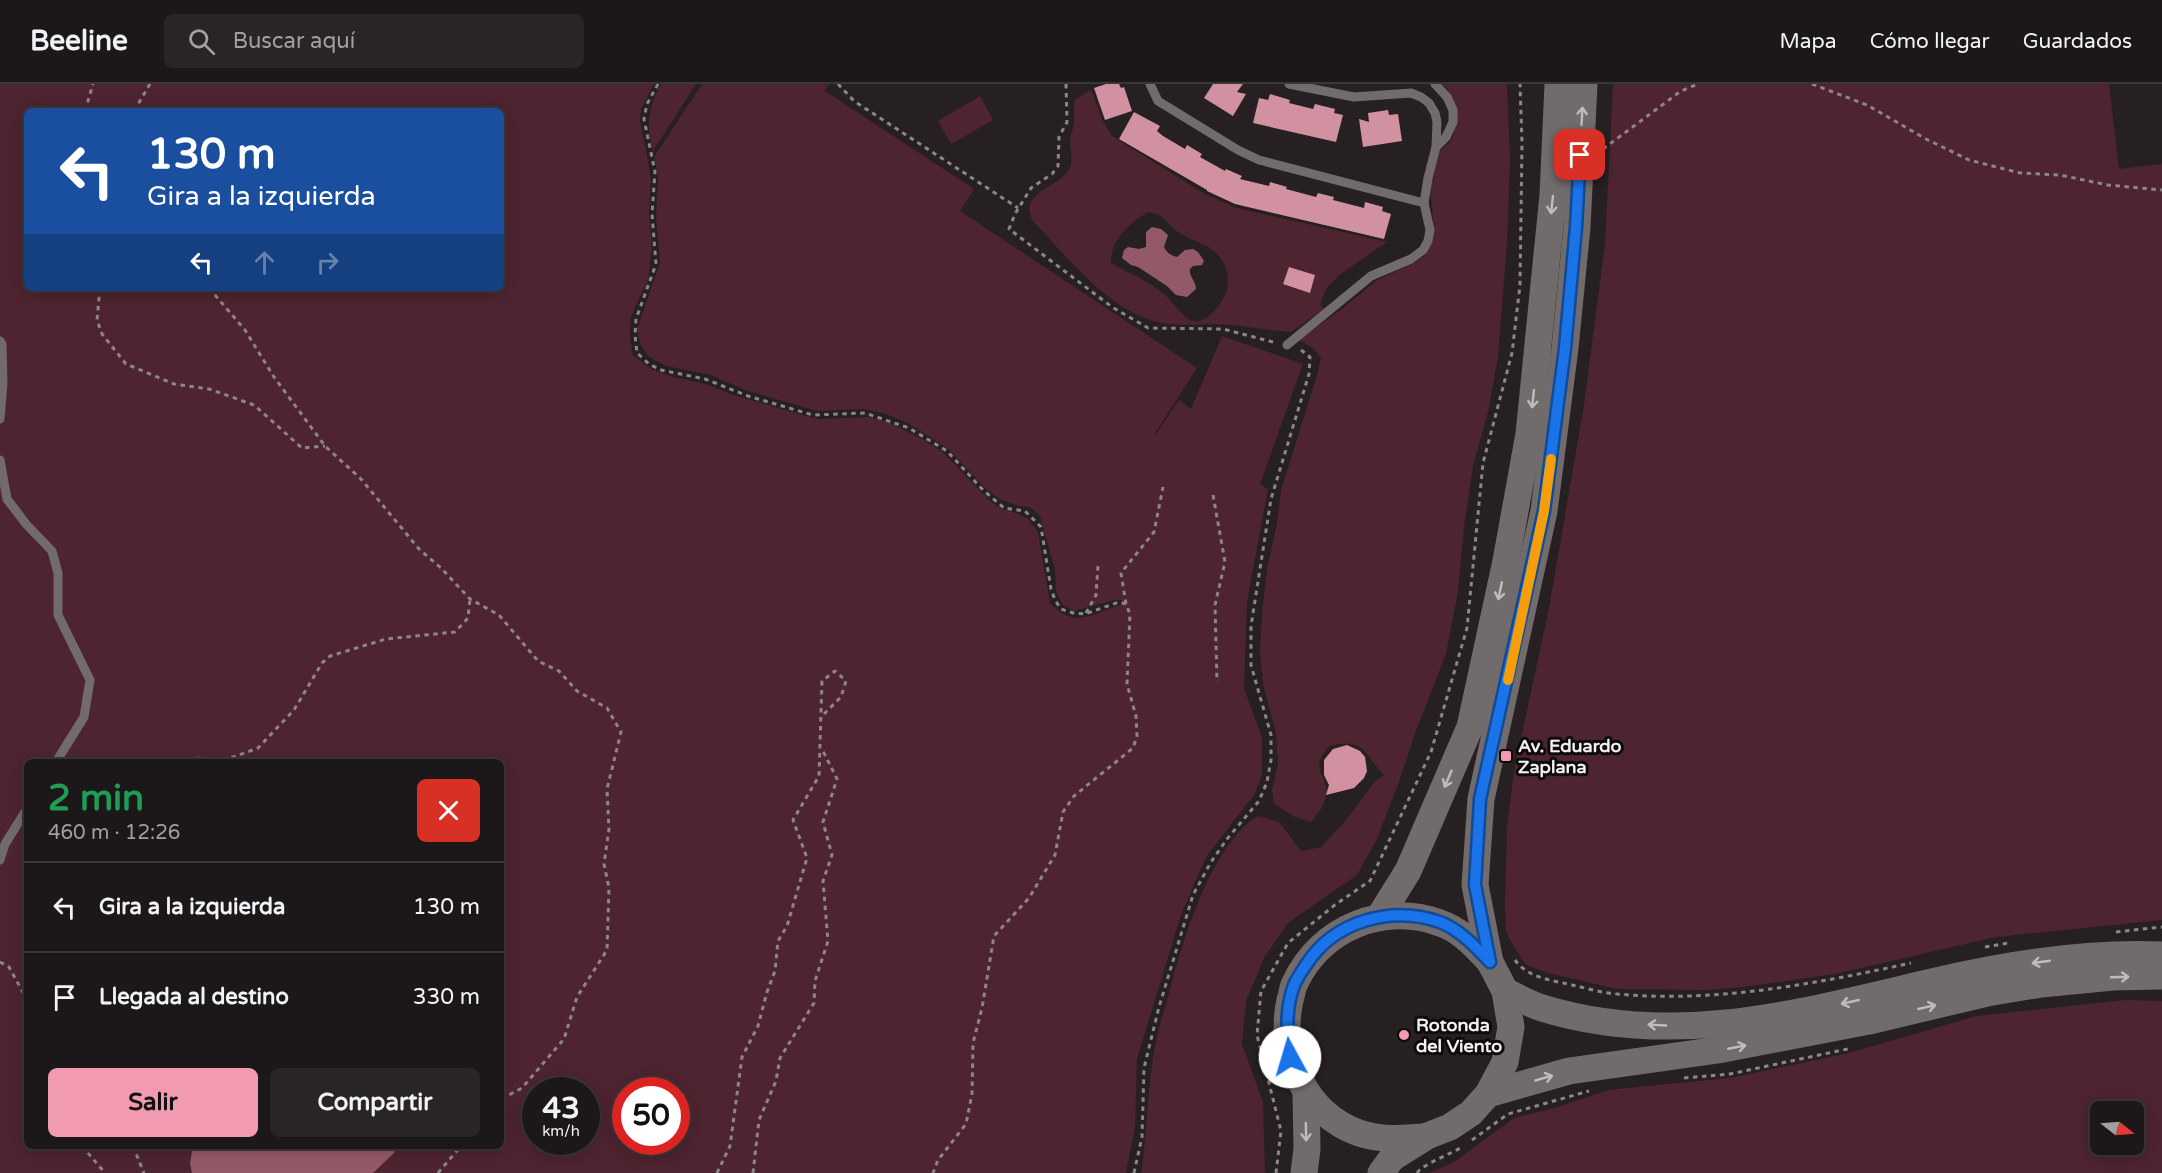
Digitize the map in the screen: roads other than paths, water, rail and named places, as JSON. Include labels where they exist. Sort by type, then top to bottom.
[{"type":"main road","points":[[1380,916],[1408,871],[1470,727],[1506,561],[1529,434],[1553,195],[1558,84]]},
{"type":"main road","points":[[1381,1173],[1392,1158],[1427,1136],[1450,1127],[1464,1118],[1488,1094],[1505,1062],[1511,1027],[1500,958],[1475,885],[1480,799],[1544,511],[1565,348],[1576,227],[1584,84]]},
{"type":"main road","points":[[1427,1136],[1393,1140],[1359,1133],[1329,1116],[1306,1091],[1290,1057],[1289,1048],[1286,1020],[1294,983],[1315,951],[1344,928],[1380,916],[1411,915],[1441,923],[1500,958]]},
{"type":"main road","points":[[1505,991],[1540,1008],[1620,1024],[1685,1027],[1718,1025],[1802,1013],[1933,981],[2046,960],[2162,955]]},
{"type":"main road","points":[[1488,1094],[1569,1071],[1718,1050],[1869,1021],[1987,993],[2041,984],[2113,977],[2162,976]]},
{"type":"main road","points":[[1304,1173],[1307,1149],[1306,1091]]},
{"type":"lane","points":[[1150,84],[1158,101],[1238,150],[1259,159],[1424,203]]},
{"type":"lane","points":[[1287,345],[1371,276],[1411,260],[1423,250],[1430,230],[1424,203],[1436,147],[1437,122],[1430,103],[1411,93],[1354,97],[1289,84]]},
{"type":"lane","points":[[1435,84],[1447,97],[1453,110],[1453,122],[1446,137],[1436,147]]},
{"type":"lane","points":[[0,341],[3,383],[0,419]]},
{"type":"lane","points":[[0,460],[7,499],[26,524],[52,551],[58,573],[58,615],[90,680],[84,717],[58,759]]},
{"type":"lane","points":[[0,860],[5,844],[24,814]]},
{"type":"place","name":"Av. Eduardo Zaplana","points":[[1506,756]]},
{"type":"place","name":"Rotonda del Viento","points":[[1404,1035]]}]
